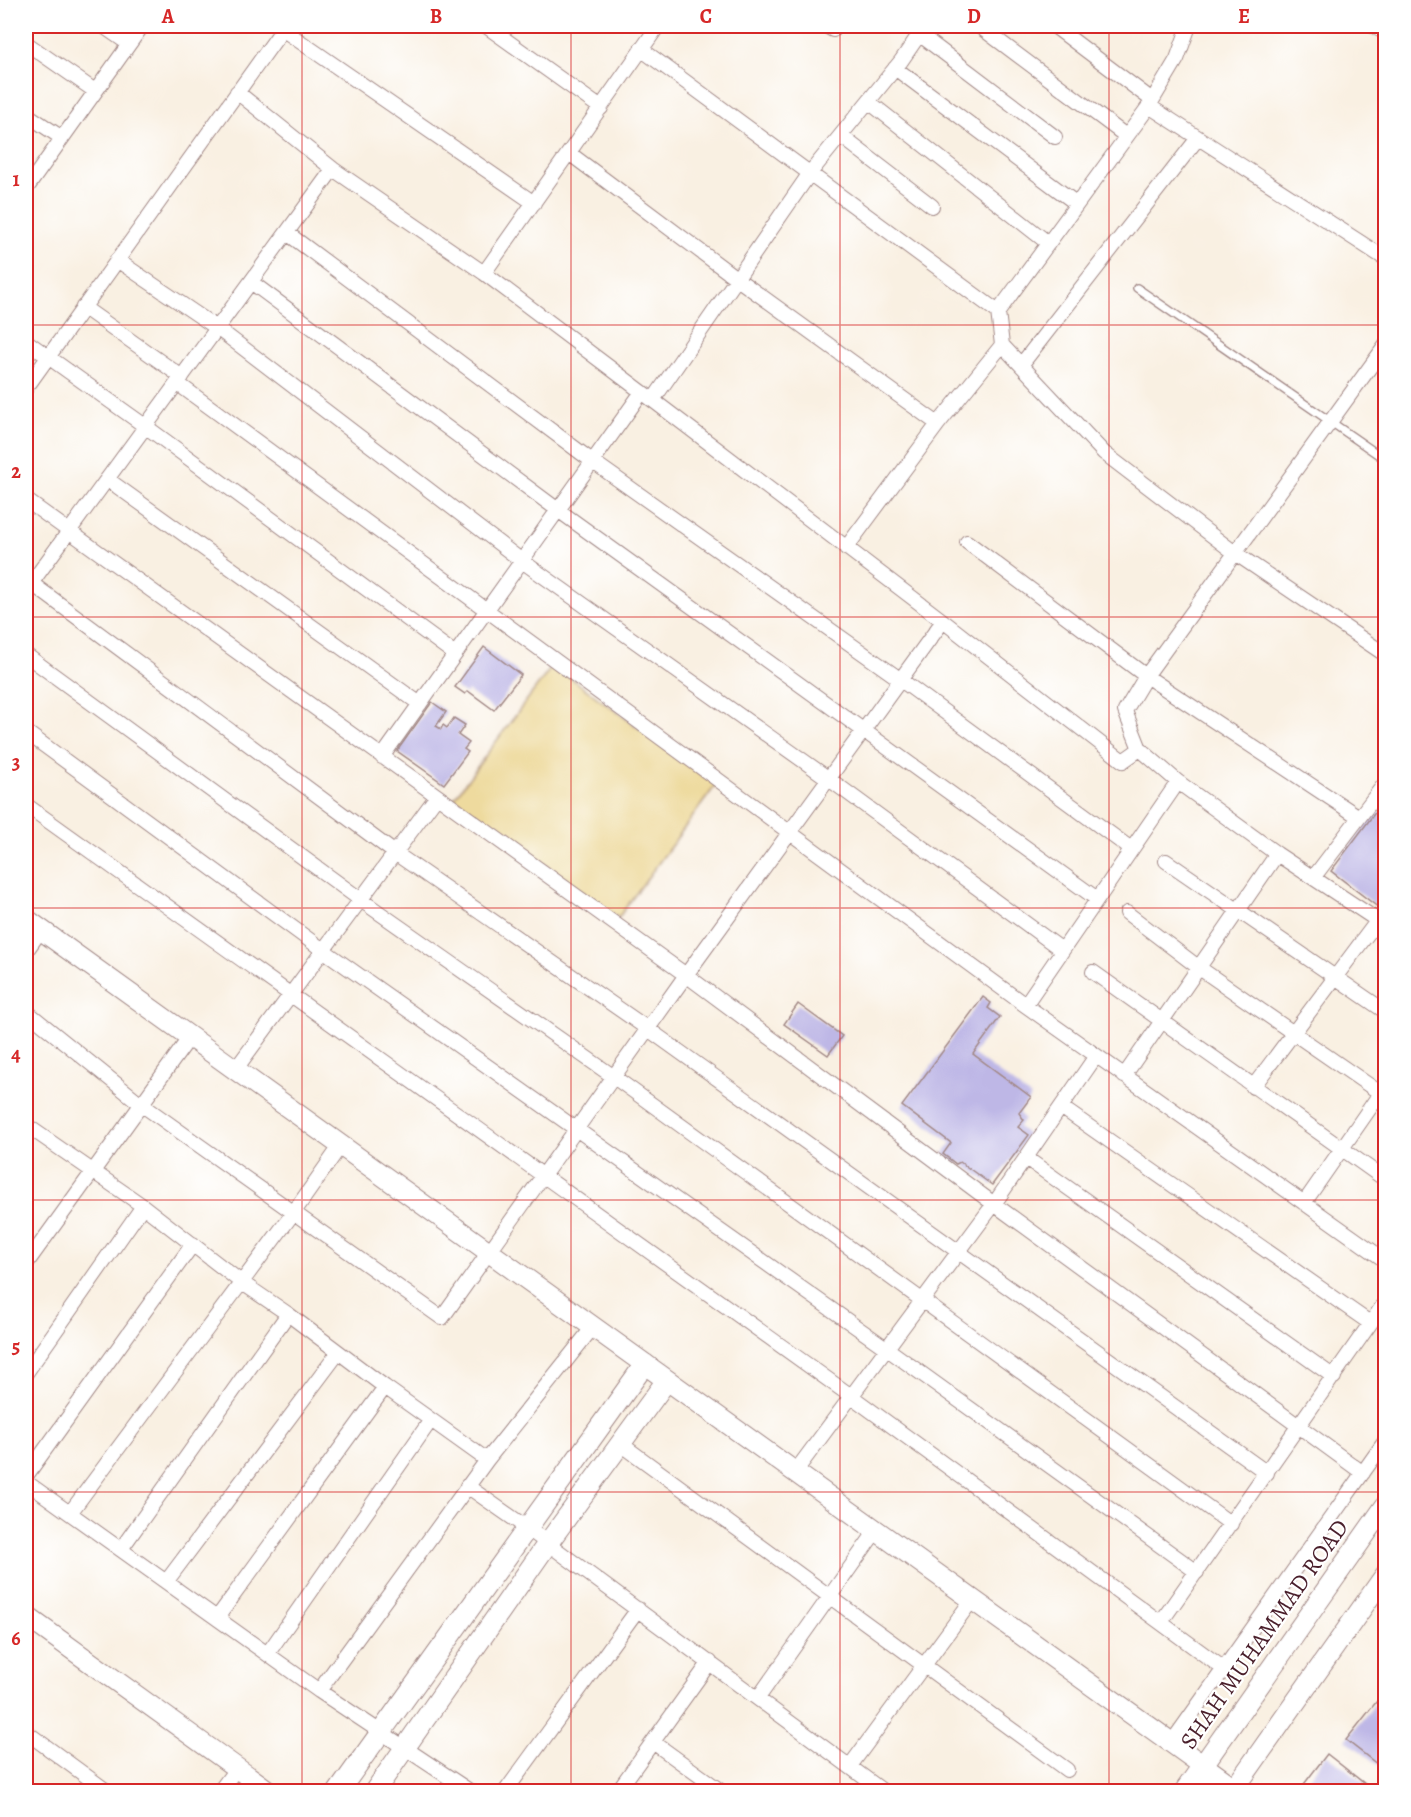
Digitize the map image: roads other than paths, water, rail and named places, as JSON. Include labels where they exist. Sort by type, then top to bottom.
[{"type":"street","points":[[103,26],[129,44]]},
{"type":"street","points":[[26,189],[142,26]]},
{"type":"street","points":[[486,26],[601,108]]},
{"type":"street","points":[[484,273],[658,26]]},
{"type":"street","points":[[979,26],[1126,136]]},
{"type":"street","points":[[1054,26],[1150,103],[1198,138],[1386,259]]},
{"type":"street","points":[[1373,26],[1386,33]]},
{"type":"street","points":[[26,388],[284,27],[534,203]]},
{"type":"street","points":[[1183,28],[1177,59],[1150,103],[998,312],[1002,345],[1104,453],[1235,553],[1386,655]]},
{"type":"street","points":[[382,757],[592,461],[647,396],[736,278],[810,173],[869,102],[922,30],[1055,137]]},
{"type":"street","points":[[26,43],[95,92]]},
{"type":"street","points":[[641,49],[998,312]]},
{"type":"street","points":[[895,68],[1077,204]]},
{"type":"street","points":[[237,92],[333,169],[484,273],[647,396],[1123,761],[1140,749]]},
{"type":"street","points":[[869,102],[1048,243]]},
{"type":"street","points":[[26,114],[62,138]]},
{"type":"street","points":[[841,136],[932,206]]},
{"type":"street","points":[[1021,365],[1198,138]]},
{"type":"street","points":[[569,153],[736,278],[938,424]]},
{"type":"street","points":[[333,169],[28,587],[395,854],[648,1029],[1267,1473]]},
{"type":"street","points":[[287,233],[592,461],[901,680],[1131,849]]},
{"type":"street","points":[[117,261],[217,328],[522,561],[829,779],[1062,950]]},
{"type":"street","points":[[251,282],[558,510],[1097,899]]},
{"type":"street","points":[[83,307],[486,610],[1025,1005],[1386,1261]]},
{"type":"street","points":[[26,341],[455,654]]},
{"type":"street","points":[[846,548],[938,424],[1002,345]]},
{"type":"street","points":[[1253,1088],[1334,977],[1382,923],[1277,854],[1178,782],[1140,749],[1125,711],[1146,676],[1386,345]]},
{"type":"street","points":[[107,479],[420,704]]},
{"type":"street","points":[[26,500],[686,975],[1362,1473]]},
{"type":"street","points":[[967,542],[1146,676],[1359,817]]},
{"type":"street","points":[[26,1011],[141,1104],[442,1318],[686,975],[943,621]]},
{"type":"street","points":[[26,655],[361,900],[614,1077],[1231,1524]]},
{"type":"street","points":[[26,732],[323,950],[886,1348],[1197,1572]]},
{"type":"street","points":[[1025,1005],[1178,782]]},
{"type":"street","points":[[1313,878],[1386,782]]},
{"type":"street","points":[[235,1070],[437,796]]},
{"type":"street","points":[[26,805],[851,1396],[1224,1669]]},
{"type":"street","points":[[1124,1076],[1277,854]]},
{"type":"street","points":[[1166,861],[1386,1012]]},
{"type":"street","points":[[1127,913],[1198,967],[1384,1092],[1304,1203]]},
{"type":"street","points":[[26,951],[33,924],[972,1600],[1204,1764],[1236,1790],[1386,1574]]},
{"type":"street","points":[[1093,972],[1253,1088],[1386,1180]]},
{"type":"street","points":[[26,1264],[190,1037]]},
{"type":"street","points":[[795,1472],[994,1204],[1096,1056]]},
{"type":"street","points":[[1061,1107],[1370,1323]]},
{"type":"street","points":[[26,1125],[143,1206],[241,1282],[487,1460]]},
{"type":"street","points":[[70,1513],[294,1212],[341,1145]]},
{"type":"street","points":[[1026,1158],[1334,1377]]},
{"type":"street","points":[[26,1373],[143,1206]]},
{"type":"street","points":[[26,1476],[193,1244]]},
{"type":"street","points":[[1161,1622],[1386,1301]]},
{"type":"street","points":[[121,1549],[288,1314]]},
{"type":"street","points":[[319,1691],[467,1486],[593,1327]]},
{"type":"street","points":[[166,1582],[338,1353]]},
{"type":"street","points":[[338,1791],[645,1364]]},
{"type":"street","points":[[374,1791],[548,1543],[667,1380]]},
{"type":"street","points":[[217,1618],[385,1387]]},
{"type":"street","points":[[268,1653],[431,1420]]},
{"type":"street","points":[[1172,1742],[1386,1440]]},
{"type":"street","points":[[621,1444],[1067,1770]]},
{"type":"street","points":[[26,1482],[319,1691],[471,1791]]},
{"type":"street","points":[[467,1486],[548,1543],[884,1791]]},
{"type":"street","name":"SHAH MUHAMMAD ROAD","points":[[1184,1791],[1386,1505]]},
{"type":"street","points":[[758,1698],[876,1531]]},
{"type":"street","points":[[850,1766],[972,1600]]},
{"type":"street","points":[[505,1791],[638,1610]]},
{"type":"street","points":[[26,1616],[236,1769],[270,1791]]},
{"type":"street","points":[[617,1791],[710,1662]]},
{"type":"street","points":[[26,1732],[108,1791]]},
{"type":"street","points":[[653,1742],[722,1791]]},
{"type":"street","points":[[1204,1764],[1205,1791]]},
{"type":"street","points":[[219,1791],[236,1769]]},
{"type":"lane","points":[[1137,288],[1329,423],[1386,460]]}]
